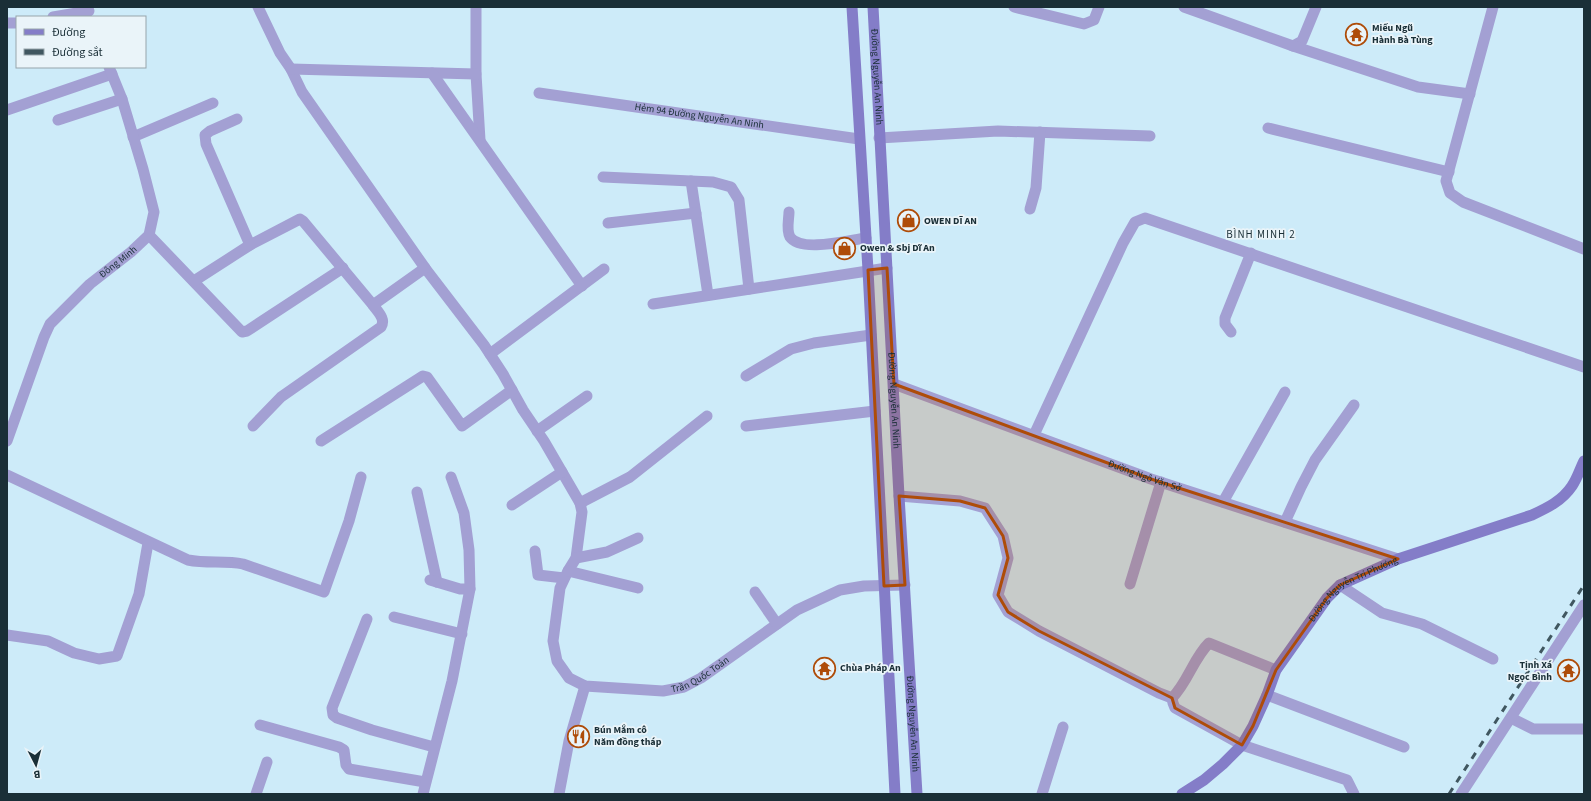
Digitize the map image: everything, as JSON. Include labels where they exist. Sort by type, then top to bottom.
[{"type":"main road","name":"Đường Nguyễn An Ninh","points":[[852,7],[868,270],[895,794]]},
{"type":"main road","name":"Đường Nguyễn An Ninh","points":[[873,7],[886,268],[917,794]]},
{"type":"main road","name":"Đường Nguyễn Tri Phương","points":[[1182,794],[1204,780],[1242,745],[1267,696],[1276,670],[1327,598],[1340,585],[1398,559],[1532,516],[1563,497],[1573,486],[1584,460]]},
{"type":"street","points":[[258,7],[280,53],[291,69],[302,92],[425,268],[490,354],[580,503],[582,512],[576,558],[560,588],[553,641],[557,661],[570,678],[585,686],[569,740],[559,794]]},
{"type":"street","points":[[476,7],[476,74],[480,141]]},
{"type":"street","points":[[1014,7],[1084,24],[1094,20],[1099,7]]},
{"type":"street","points":[[1184,7],[1293,46],[1418,87],[1470,94]]},
{"type":"street","points":[[1293,46],[1302,41],[1316,7]]},
{"type":"street","points":[[1493,7],[1446,181],[1450,193],[1463,202],[1584,249]]},
{"type":"street","points":[[60,16],[89,12]]},
{"type":"street","points":[[291,69],[476,74]]},
{"type":"street","points":[[7,110],[111,70],[122,99],[154,212],[149,234],[239,330],[245,332],[343,268]]},
{"type":"street","points":[[432,73],[582,286]]},
{"type":"street","name":"Hẻm 94 Đường Nguyễn An Ninh","points":[[539,93],[859,139]]},
{"type":"street","points":[[58,120],[122,99]]},
{"type":"street","points":[[133,137],[213,103]]},
{"type":"street","points":[[237,119],[210,131],[205,135],[206,144],[250,245]]},
{"type":"street","points":[[1268,128],[1449,172]]},
{"type":"street","points":[[879,138],[998,131],[1150,136]]},
{"type":"street","points":[[1030,209],[1036,188],[1040,132]]},
{"type":"street","points":[[604,177],[713,182],[731,187],[739,200],[749,289]]},
{"type":"street","points":[[691,181],[708,295]]},
{"type":"street","points":[[789,212],[788,232],[791,238],[798,243],[818,245],[866,238]]},
{"type":"street","points":[[608,223],[696,213]]},
{"type":"street","points":[[1034,435],[1122,243],[1135,222],[1145,218],[1584,367]]},
{"type":"street","points":[[194,281],[250,245],[300,220],[303,221],[343,268],[374,305],[383,319],[383,324],[381,327],[281,397],[253,426]]},
{"type":"street","name":"Đông Minh","points":[[7,441],[50,324],[90,284],[131,252],[149,234]]},
{"type":"street","points":[[1231,332],[1225,324],[1225,318],[1251,253]]},
{"type":"street","points":[[374,305],[425,268]]},
{"type":"street","points":[[653,304],[886,268]]},
{"type":"street","points":[[490,354],[604,269]]},
{"type":"street","points":[[746,376],[791,349],[814,343],[871,335]]},
{"type":"street","points":[[321,441],[423,376],[427,377],[462,426],[512,390]]},
{"type":"street","name":"Đường Ngô Văn Sở","points":[[894,384],[1161,482],[1398,559]]},
{"type":"street","points":[[1223,502],[1285,392]]},
{"type":"street","points":[[537,431],[586,396]]},
{"type":"street","points":[[1285,522],[1315,460],[1354,405]]},
{"type":"street","points":[[746,426],[875,411]]},
{"type":"street","points":[[580,503],[630,477],[706,416]]},
{"type":"street","points":[[512,505],[562,472]]},
{"type":"street","points":[[7,475],[148,543],[188,560],[200,563],[233,562],[243,564],[324,592],[349,521],[361,477]]},
{"type":"street","points":[[423,794],[452,681],[470,589],[469,550],[464,512],[451,477]]},
{"type":"street","points":[[1130,584],[1161,482]]},
{"type":"street","points":[[417,492],[434,581],[460,589],[470,589]]},
{"type":"street","points":[[899,496],[960,501],[985,508],[1003,536],[1008,558],[998,595],[1008,612],[1039,631],[1159,693],[1172,698]]},
{"type":"street","points":[[576,558],[607,552],[638,538]]},
{"type":"street","points":[[7,635],[48,641],[74,653],[99,659],[117,656],[139,594],[148,543]]},
{"type":"street","points":[[535,551],[538,575],[566,575],[638,588]]},
{"type":"street","name":"Trần Quốc Toản","points":[[585,686],[663,691],[684,688],[701,678],[797,610],[840,590],[864,586],[905,585]]},
{"type":"street","points":[[1340,585],[1382,613],[1422,624],[1494,659]]},
{"type":"street","points":[[755,592],[777,624]]},
{"type":"street","points":[[1461,794],[1584,605]]},
{"type":"street","points":[[394,618],[462,634]]},
{"type":"street","points":[[367,620],[332,708],[333,715],[337,718],[372,730],[434,747]]},
{"type":"street","points":[[1172,698],[1180,691],[1202,649],[1209,643],[1276,670]]},
{"type":"street","points":[[1267,696],[1404,747]]},
{"type":"street","points":[[1172,698],[1175,708],[1242,745],[1347,780],[1354,794]]},
{"type":"street","points":[[1510,718],[1533,729],[1584,729]]},
{"type":"street","points":[[260,725],[339,747],[344,750],[346,766],[349,769],[425,782]]},
{"type":"street","points":[[1042,794],[1062,727]]},
{"type":"street","points":[[256,794],[266,762]]},
{"type":"highlighted area","points":[[887,268],[894,384],[1151,479],[1398,559],[1340,585],[1327,598],[1276,670],[1253,726],[1242,745],[1175,708],[1172,698],[1039,631],[1008,612],[998,595],[1008,558],[1003,536],[985,508],[960,501],[899,496],[905,585],[884,586],[868,270]]},
{"type":"railway","points":[[1449,794],[1584,585]]},
{"type":"place","name":"Miếu Ngũ Hành Bà Tùng","points":[[1357,34]]},
{"type":"place","name":"OWEN DĨ AN","points":[[909,221]]},
{"type":"place","name":"Owen & Sbj Dĩ An","points":[[844,248]]},
{"type":"place","name":"Chùa Pháp An","points":[[825,668]]},
{"type":"place","name":"Tịnh Xá Ngọc Bình","points":[[1568,671]]},
{"type":"place","name":"Bún Mắm cô Năm đồng tháp","points":[[578,736]]},
{"type":"district","name":"BÌNH MINH 2","points":[[1261,234]]}]
